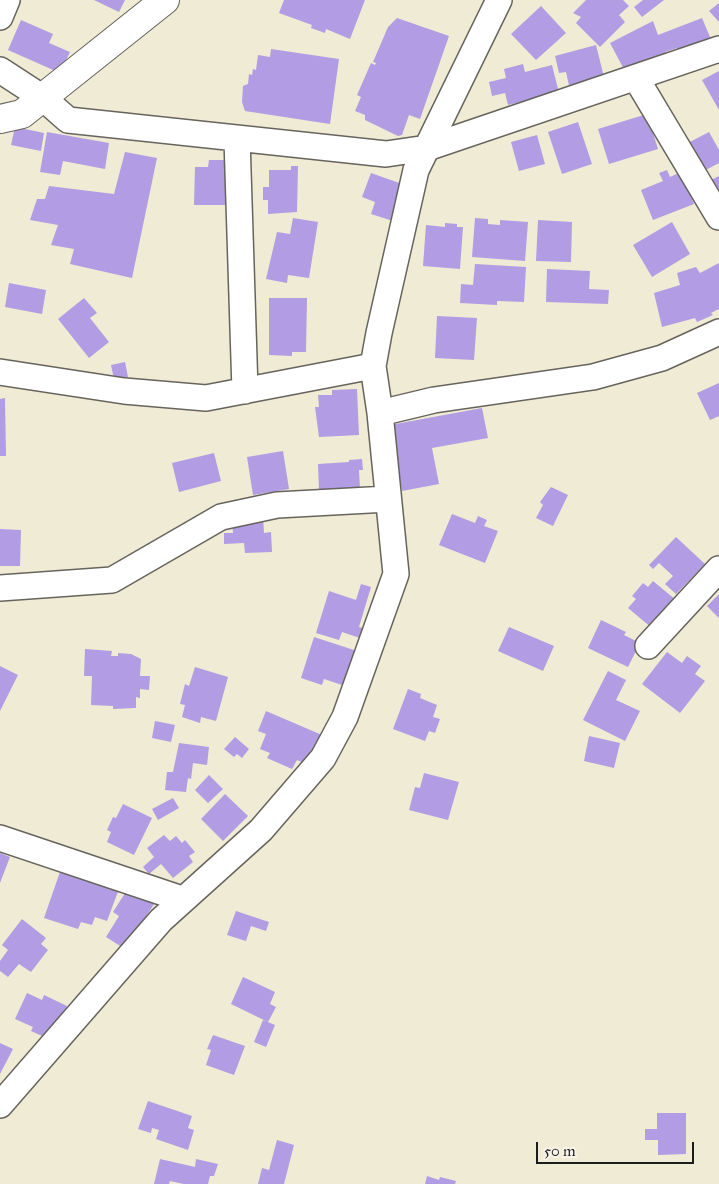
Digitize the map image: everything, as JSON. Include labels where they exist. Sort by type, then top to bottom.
[{"type":"street","points":[[0,16],[7,0]]},
{"type":"street","points":[[0,119],[22,114],[165,0]]},
{"type":"street","points":[[0,1105],[161,920],[182,899],[261,830],[322,758],[345,717],[396,574],[380,413],[373,366],[416,170],[498,0]]},
{"type":"street","points":[[0,70],[43,98],[68,120],[386,154],[427,148],[719,49]]},
{"type":"street","points":[[636,78],[719,217]]},
{"type":"street","points":[[238,139],[245,391]]},
{"type":"street","points":[[380,413],[434,400],[593,378],[662,358],[719,332]]},
{"type":"street","points":[[0,372],[124,392],[206,398],[373,366]]},
{"type":"street","points":[[0,588],[112,580],[221,517],[277,505],[388,499]]},
{"type":"street","points":[[648,646],[719,569]]},
{"type":"street","points":[[0,838],[182,899]]},
{"type":"building","points":[[94,0],[125,0],[119,12]]},
{"type":"building","points":[[284,0],[365,0],[350,39],[326,29],[325,33],[311,28],[312,25],[279,13]]},
{"type":"building","points":[[586,0],[623,0],[629,6],[619,15],[625,22],[600,47],[576,23],[581,17],[573,13]]},
{"type":"building","points":[[643,0],[664,0],[642,17],[634,7]]},
{"type":"building","points":[[719,3],[719,22],[709,11]]},
{"type":"building","points":[[541,6],[566,33],[536,60],[511,34]]},
{"type":"building","points":[[397,18],[449,36],[420,119],[409,115],[402,135],[398,136],[365,120],[365,115],[355,111],[361,97],[357,95],[371,63],[375,65],[376,63],[373,62],[388,27]]},
{"type":"building","points":[[702,18],[713,44],[680,56],[677,48],[665,52],[668,61],[627,75],[610,43],[653,21],[658,35]]},
{"type":"building","points":[[21,20],[53,34],[49,43],[70,52],[60,73],[8,50]]},
{"type":"building","points":[[596,45],[605,81],[570,90],[566,72],[559,73],[555,56]]},
{"type":"building","points":[[271,49],[339,59],[330,124],[245,111],[242,102],[243,86],[248,84],[249,74],[252,75],[253,69],[256,70],[258,55],[270,57]]},
{"type":"building","points":[[523,64],[525,72],[552,65],[559,93],[508,105],[505,93],[492,96],[489,82],[506,78],[504,69]]},
{"type":"building","points":[[719,71],[719,110],[702,80]]},
{"type":"building","points":[[647,114],[658,149],[609,164],[598,129]]},
{"type":"building","points":[[578,122],[592,164],[562,174],[548,132]]},
{"type":"building","points":[[15,127],[44,133],[41,151],[11,145]]},
{"type":"building","points":[[47,132],[109,143],[105,169],[63,161],[60,175],[40,172]]},
{"type":"building","points":[[709,132],[719,150],[719,163],[702,172],[686,144]]},
{"type":"building","points":[[537,135],[545,164],[519,171],[511,142]]},
{"type":"building","points":[[125,152],[157,158],[132,278],[70,264],[74,249],[51,245],[58,225],[30,220],[37,199],[45,199],[49,186],[114,194]]},
{"type":"building","points":[[209,160],[232,160],[231,205],[194,205],[195,167],[208,167]]},
{"type":"building","points":[[291,166],[298,166],[297,212],[268,214],[268,200],[263,200],[263,187],[269,187],[269,170],[291,170]]},
{"type":"building","points":[[667,170],[670,177],[681,172],[694,204],[653,220],[641,190],[663,181],[659,173]]},
{"type":"building","points":[[371,173],[405,185],[393,221],[371,214],[375,202],[362,197]]},
{"type":"building","points":[[719,176],[719,198],[711,180]]},
{"type":"building","points":[[293,218],[318,222],[309,278],[288,275],[287,283],[266,279],[277,232],[290,234]]},
{"type":"building","points":[[475,218],[488,219],[488,224],[500,225],[500,220],[528,222],[525,261],[472,257]]},
{"type":"building","points":[[538,220],[572,222],[571,262],[536,261]]},
{"type":"building","points":[[672,222],[690,254],[652,277],[633,245]]},
{"type":"building","points":[[445,223],[457,224],[457,227],[463,227],[460,269],[423,266],[426,225],[445,227]]},
{"type":"building","points":[[719,263],[719,309],[711,313],[713,315],[697,322],[695,318],[662,327],[654,293],[680,285],[677,273],[696,267],[700,273]]},
{"type":"building","points":[[475,264],[526,267],[524,302],[497,301],[497,305],[460,303],[461,284],[473,285]]},
{"type":"building","points":[[547,269],[590,271],[589,289],[609,290],[608,304],[546,302]]},
{"type":"building","points":[[9,283],[46,290],[42,314],[5,307]]},
{"type":"building","points":[[84,298],[97,313],[90,318],[109,342],[89,358],[58,319]]},
{"type":"building","points":[[269,298],[307,298],[306,352],[292,352],[292,356],[269,355]]},
{"type":"building","points":[[437,316],[477,318],[474,360],[435,358]]},
{"type":"building","points":[[125,362],[128,377],[114,379],[111,365]]},
{"type":"building","points":[[719,383],[719,416],[710,420],[697,393]]},
{"type":"building","points":[[357,389],[359,435],[319,437],[315,407],[319,407],[318,395],[332,395],[332,390]]},
{"type":"building","points":[[5,398],[6,456],[0,456],[0,399]]},
{"type":"building","points":[[482,408],[488,438],[432,448],[439,484],[402,491],[390,425]]},
{"type":"building","points":[[283,451],[289,489],[253,495],[247,457]]},
{"type":"building","points":[[214,453],[221,481],[179,492],[172,463]]},
{"type":"building","points":[[362,459],[363,470],[359,470],[360,489],[319,491],[318,464],[349,462],[349,460]]},
{"type":"building","points":[[551,487],[568,495],[553,526],[536,518],[543,505],[540,502]]},
{"type":"building","points":[[452,514],[475,523],[478,516],[487,520],[484,526],[498,531],[485,563],[439,545]]},
{"type":"building","points":[[263,517],[264,533],[271,532],[272,552],[245,553],[244,543],[224,544],[224,533],[233,533],[232,518]]},
{"type":"building","points":[[0,529],[21,530],[20,566],[0,566]]},
{"type":"building","points":[[676,537],[705,564],[676,594],[665,584],[673,576],[659,563],[653,569],[649,565]]},
{"type":"building","points":[[653,581],[676,600],[652,628],[628,608],[636,599],[632,596],[643,583],[648,587]]},
{"type":"building","points":[[361,584],[371,587],[359,627],[366,629],[363,639],[342,632],[339,640],[316,633],[329,591],[356,600]]},
{"type":"building","points":[[719,594],[719,618],[707,606]]},
{"type":"building","points":[[601,620],[626,632],[624,635],[640,643],[628,667],[588,648]]},
{"type":"building","points":[[509,627],[554,646],[543,671],[498,651]]},
{"type":"building","points":[[314,637],[357,651],[345,686],[324,679],[322,685],[301,678]]},
{"type":"building","points":[[85,649],[112,651],[111,656],[118,656],[118,653],[131,654],[141,659],[140,676],[150,676],[149,690],[140,689],[140,698],[136,697],[136,708],[113,709],[113,706],[91,705],[92,676],[84,676]]},
{"type":"building","points":[[667,652],[682,663],[687,656],[701,666],[695,674],[705,681],[680,713],[642,684]]},
{"type":"building","points":[[0,666],[18,675],[0,711]]},
{"type":"building","points":[[195,667],[228,677],[216,721],[201,717],[200,723],[182,717],[185,705],[180,704],[185,684],[189,686]]},
{"type":"building","points":[[608,671],[626,680],[616,700],[640,711],[625,741],[583,720]]},
{"type":"building","points":[[408,689],[421,694],[420,698],[437,705],[433,717],[440,719],[435,733],[429,731],[425,741],[393,729]]},
{"type":"building","points":[[266,711],[322,735],[309,765],[297,760],[292,769],[267,758],[270,753],[260,749],[266,734],[258,731]]},
{"type":"building","points":[[155,721],[175,725],[171,742],[152,738]]},
{"type":"building","points":[[589,736],[620,743],[614,768],[584,761]]},
{"type":"building","points":[[235,737],[249,749],[242,758],[237,754],[234,757],[224,749]]},
{"type":"building","points":[[179,743],[209,747],[207,765],[193,763],[191,779],[188,778],[186,792],[165,790],[167,772],[173,772]]},
{"type":"building","points":[[424,773],[459,782],[448,820],[409,810],[415,787],[420,788]]},
{"type":"building","points":[[209,775],[223,789],[208,803],[195,790]]},
{"type":"building","points":[[225,794],[248,816],[223,841],[201,819]]},
{"type":"building","points":[[173,798],[179,808],[158,820],[152,809]]},
{"type":"building","points":[[123,804],[152,818],[134,855],[107,842],[111,832],[107,830],[113,817],[116,818]]},
{"type":"building","points":[[164,835],[170,841],[176,836],[182,843],[185,840],[195,852],[189,856],[193,862],[173,878],[161,864],[149,874],[143,867],[154,857],[147,848]]},
{"type":"building","points":[[0,853],[10,857],[0,883]]},
{"type":"building","points":[[61,869],[119,889],[107,921],[95,917],[92,925],[81,922],[78,929],[44,918]]},
{"type":"building","points":[[127,890],[156,901],[125,949],[106,937],[119,916],[113,912]]},
{"type":"building","points":[[236,911],[269,922],[266,931],[251,926],[246,941],[227,935]]},
{"type":"building","points":[[22,919],[46,938],[41,944],[48,950],[31,972],[19,964],[8,977],[0,971],[0,961],[8,950],[2,945]]},
{"type":"building","points":[[243,977],[275,992],[270,1004],[276,1007],[268,1022],[231,1004]]},
{"type":"building","points":[[27,993],[42,1000],[44,995],[67,1006],[51,1040],[31,1031],[33,1027],[15,1019]]},
{"type":"building","points":[[263,1020],[275,1025],[266,1047],[254,1042]]},
{"type":"building","points":[[213,1035],[245,1046],[234,1075],[206,1065],[211,1050],[207,1049]]},
{"type":"building","points":[[0,1043],[13,1049],[0,1074]]},
{"type":"building","points":[[148,1101],[192,1116],[188,1128],[194,1130],[188,1150],[156,1139],[159,1130],[152,1128],[151,1133],[138,1129]]},
{"type":"building","points":[[657,1113],[686,1113],[686,1154],[658,1155],[658,1140],[645,1140],[645,1129],[657,1129]]},
{"type":"building","points":[[277,1140],[294,1145],[284,1184],[258,1184],[262,1168],[269,1170]]},
{"type":"building","points":[[160,1159],[195,1167],[196,1159],[218,1164],[214,1176],[210,1176],[208,1184],[184,1184],[170,1181],[169,1184],[154,1184]]},
{"type":"building","points":[[427,1176],[439,1180],[440,1177],[456,1181],[455,1184],[425,1184]]}]
